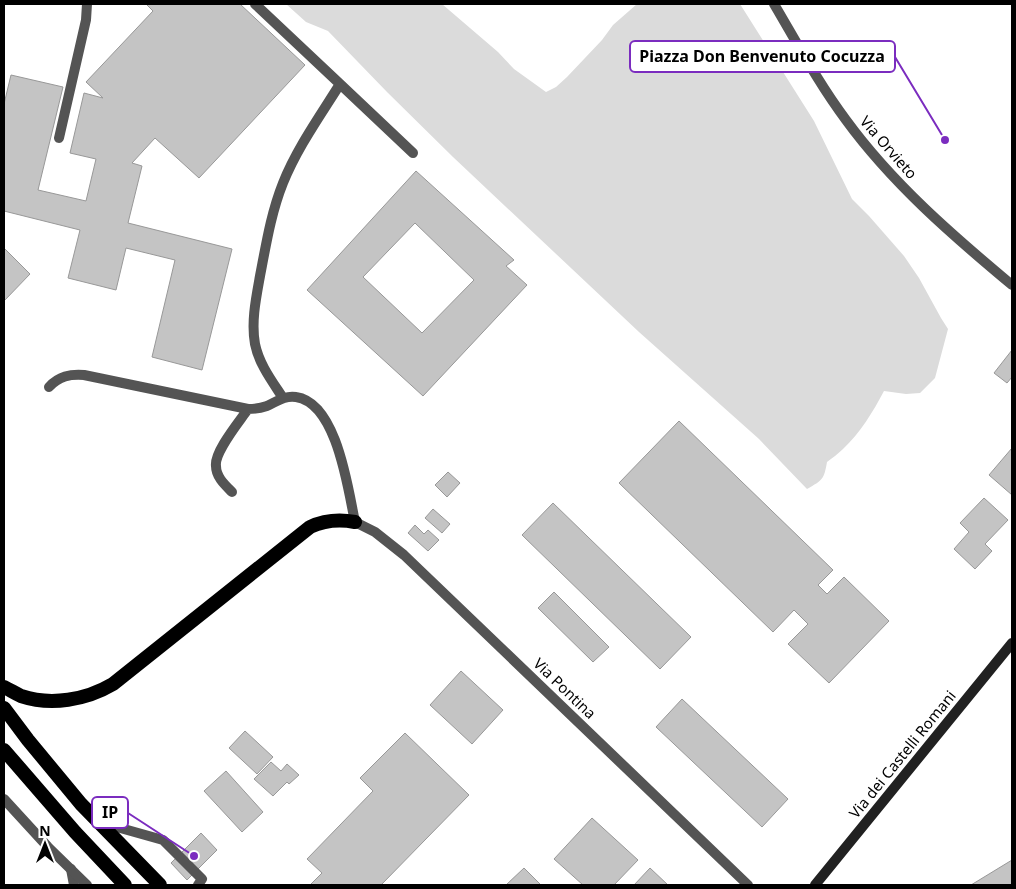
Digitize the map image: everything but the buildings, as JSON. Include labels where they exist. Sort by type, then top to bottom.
[{"type":"highway","points":[[4,687],[36,700],[50,701],[79,698],[103,690],[310,527],[331,520],[355,522]]},
{"type":"highway","points":[[4,708],[96,821],[160,885]]},
{"type":"highway","points":[[4,750],[124,885]]},
{"type":"main road","name":"Via dei Castelli Romani","points":[[815,885],[1012,643]]},
{"type":"street","points":[[59,138],[88,4]]},
{"type":"street","points":[[255,4],[413,153]]},
{"type":"street","name":"Via Orvieto","points":[[774,4],[833,102],[865,145],[926,210],[1012,285]]},
{"type":"street","points":[[283,398],[262,364],[255,344],[254,317],[262,269],[274,210],[287,172],[340,84]]},
{"type":"street","points":[[49,387],[65,376],[74,374],[248,409],[260,408],[283,398],[295,396],[308,401],[320,411],[340,453],[355,522]]},
{"type":"street","points":[[232,492],[220,480],[215,465],[220,450],[248,409]]},
{"type":"street","name":"Via Pontina","points":[[355,522],[375,532],[404,554],[748,885]]},
{"type":"street","points":[[4,799],[87,885]]},
{"type":"street","points":[[96,821],[163,840],[202,879],[198,885]]},
{"type":"street","points":[[71,869],[74,885]]},
{"type":"shaded area","points":[[286,4],[442,4],[498,52],[514,69],[546,92],[556,87],[567,77],[602,40],[613,25],[637,4],[740,4],[814,121],[852,199],[904,256],[948,329],[935,378],[920,393],[906,394],[884,391],[861,429],[841,451],[827,462],[822,478],[807,489],[759,439],[639,332],[453,157],[328,31],[306,22]]},
{"type":"place","name":"Piazza Don Benvenuto Cocuzza","points":[[945,140]]},
{"type":"place","name":"IP","points":[[194,856]]}]
